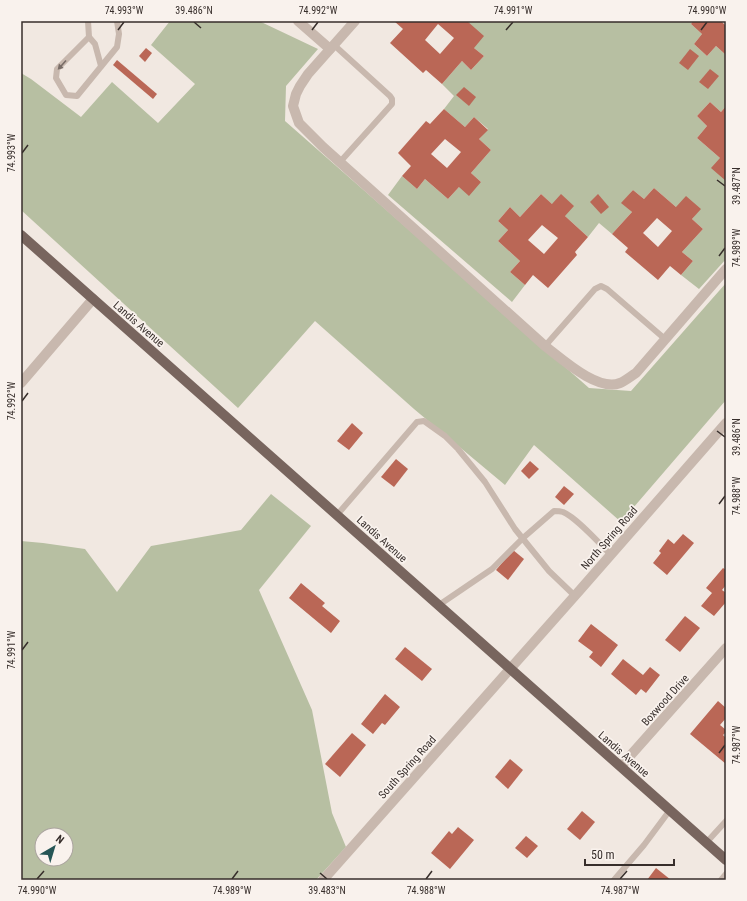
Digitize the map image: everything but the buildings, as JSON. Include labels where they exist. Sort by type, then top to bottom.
[{"type":"main road","name":"Landis Avenue","points":[[21,236],[726,860]]},
{"type":"street","points":[[298,21],[332,47]]},
{"type":"street","points":[[355,21],[308,74],[300,86],[296,94],[294,106],[299,123],[323,147],[545,346],[584,375],[595,381],[608,385],[620,383],[636,373],[726,269]]},
{"type":"street","points":[[21,383],[93,299]]},
{"type":"street","name":"North Spring Road","points":[[510,669],[726,423]]},
{"type":"street","name":"Boxwood Drive","points":[[621,766],[726,648]]},
{"type":"street","name":"South Spring Road","points":[[323,880],[510,669]]},
{"type":"lane","points":[[88,21],[89,37],[95,44],[101,66]]},
{"type":"lane","points":[[89,37],[57,69],[56,78],[66,95],[77,96],[117,47],[119,34],[117,21]]},
{"type":"lane","points":[[332,47],[392,99],[392,104],[340,162]]},
{"type":"lane","points":[[545,346],[595,289],[601,286],[607,289],[665,339]]},
{"type":"lane","points":[[337,515],[417,422],[424,420],[445,436],[458,449],[485,482],[516,529],[549,571],[575,596]]},
{"type":"lane","points":[[439,606],[492,569],[523,538],[554,512],[561,511],[568,515],[611,555]]},
{"type":"lane","points":[[614,880],[644,845],[670,810]]},
{"type":"lane","points":[[706,842],[726,821]]},
{"type":"lane","points":[[721,880],[726,874]]},
{"type":"green space","points":[[170,21],[259,21],[318,49],[286,86],[285,121],[589,388],[631,391],[726,283],[726,400],[621,522],[534,445],[505,485],[414,409],[315,321],[238,408],[21,210],[21,73],[81,117],[112,82],[158,123],[195,84],[151,45]]},
{"type":"green space","points":[[467,21],[693,21],[691,24],[702,34],[694,44],[707,56],[716,46],[726,55],[726,106],[721,112],[710,102],[697,116],[707,126],[697,138],[720,158],[726,180],[726,259],[699,289],[681,275],[693,261],[682,252],[703,229],[692,219],[700,209],[676,207],[654,188],[644,199],[633,190],[622,203],[632,212],[612,234],[599,223],[588,237],[541,194],[520,217],[510,207],[498,221],[508,230],[498,241],[520,261],[510,272],[525,285],[512,302],[388,195],[402,176],[417,189],[425,179],[448,199],[459,187],[481,182],[471,173],[491,150],[479,139],[488,129],[474,117],[465,127],[444,109],[454,96],[442,84],[462,61],[471,70],[484,56],[474,48]]},
{"type":"green space","points":[[271,494],[311,526],[259,590],[312,710],[332,813],[346,847],[316,880],[21,880],[21,541],[85,549],[117,592],[151,546],[241,530]]}]
